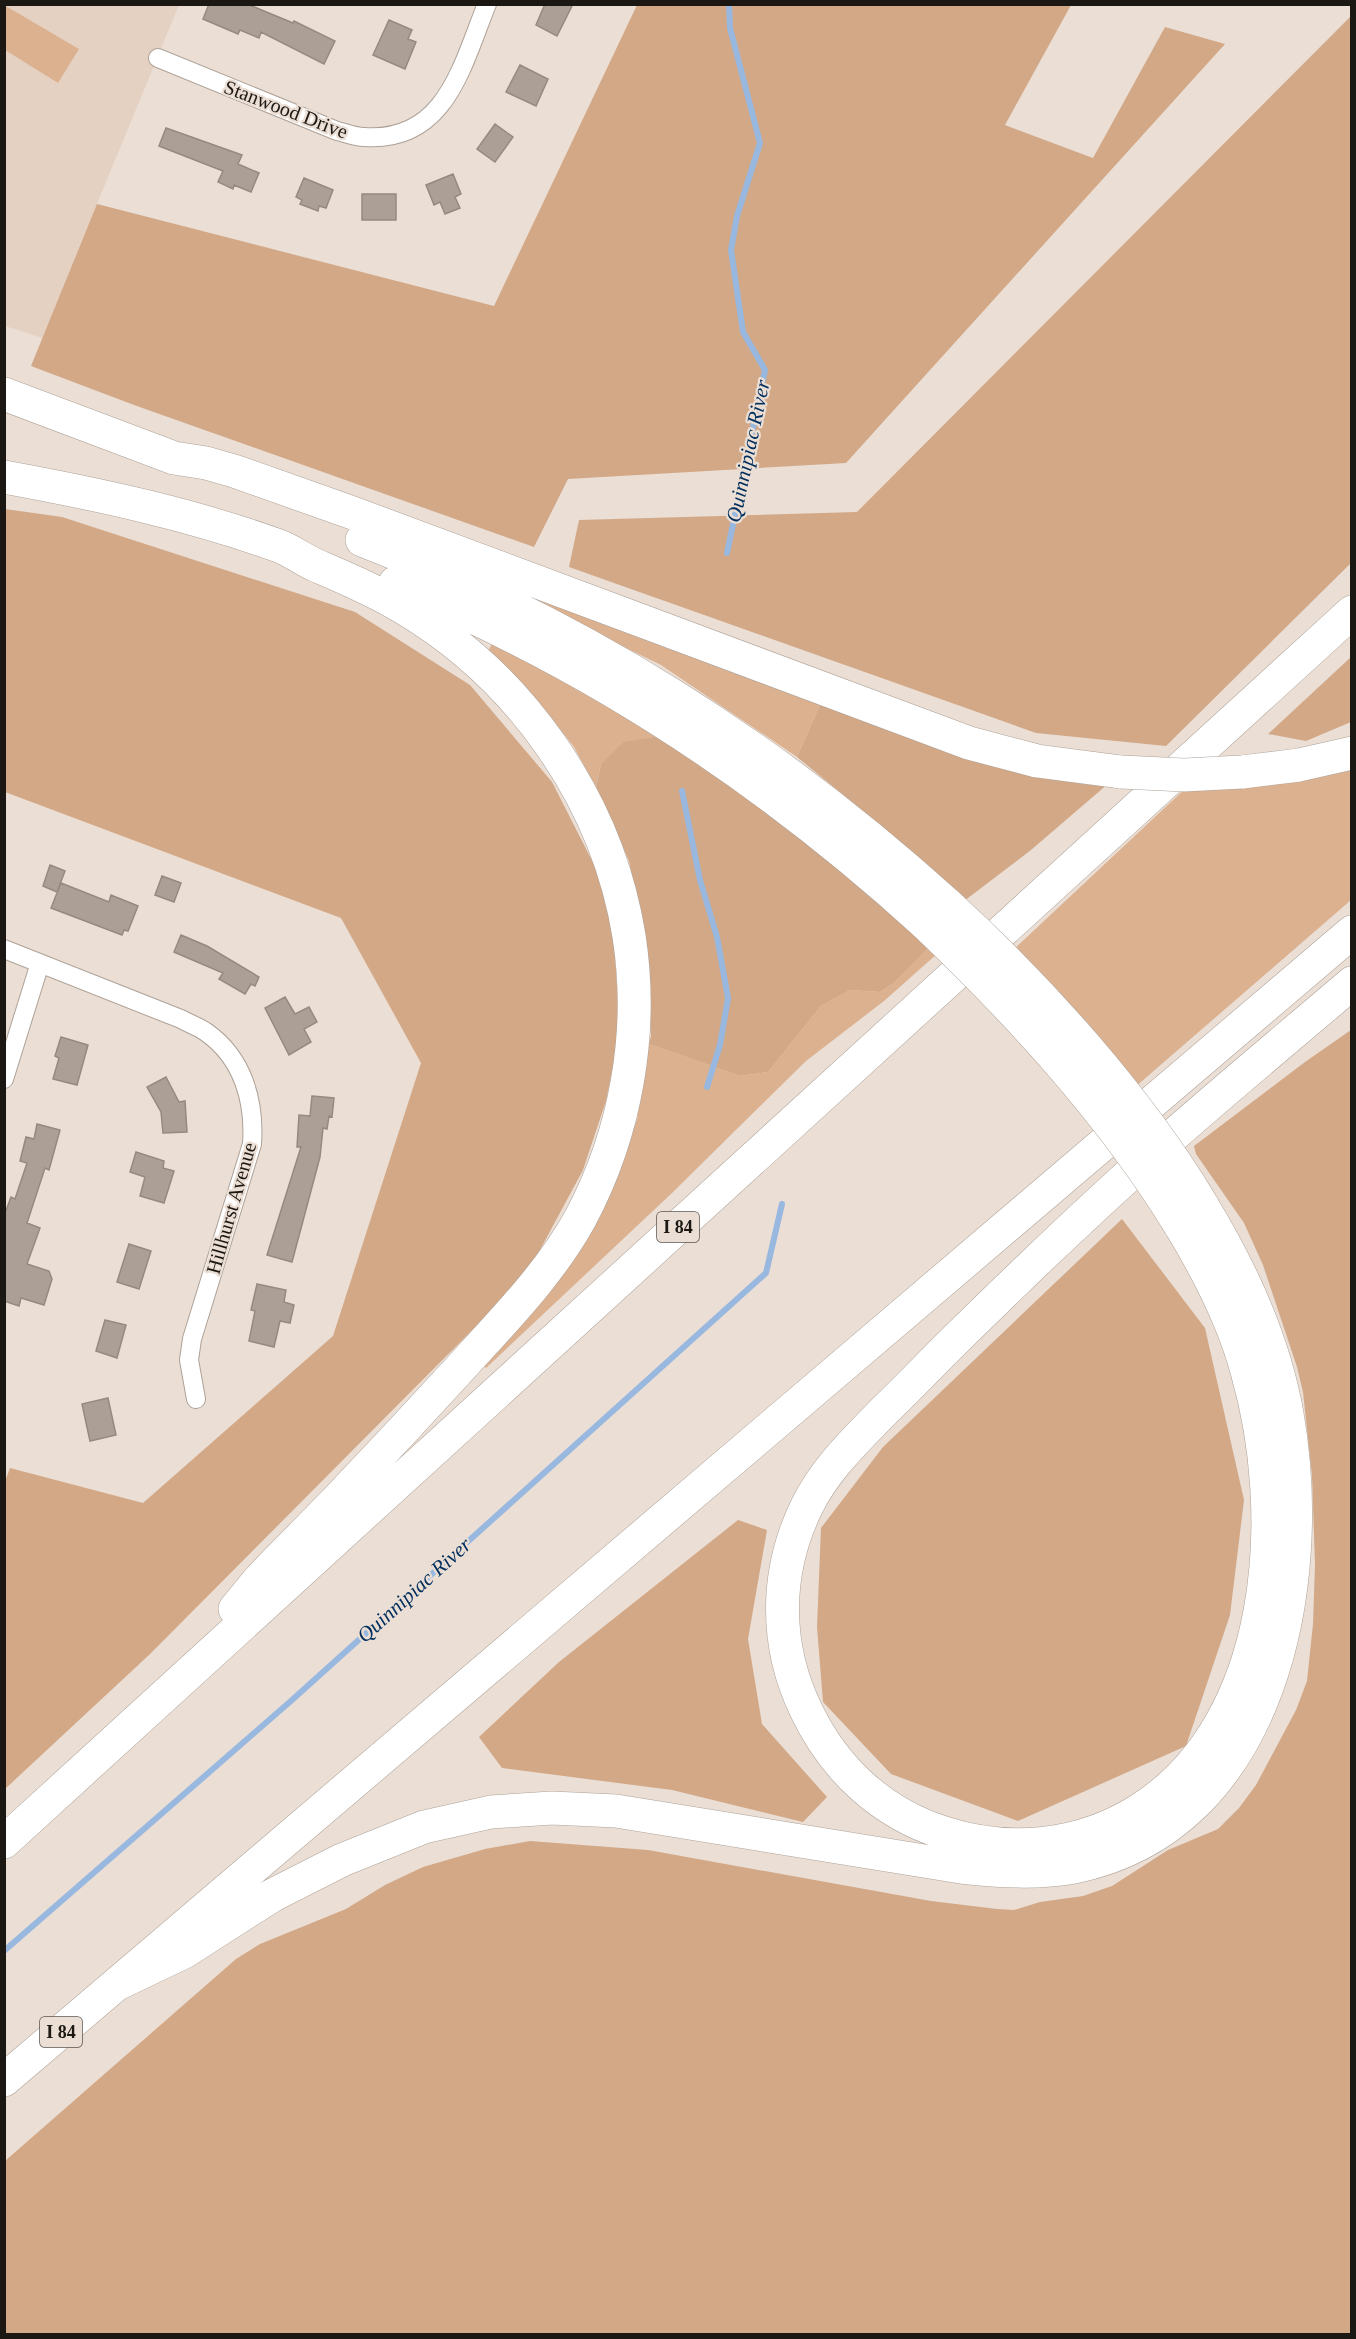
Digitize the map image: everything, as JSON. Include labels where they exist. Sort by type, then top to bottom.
[{"type":"highway","points":[[4,394],[174,458],[220,466],[266,482],[962,741],[1036,761],[1121,772],[1184,775],[1242,772],[1299,765],[1352,753]]},
{"type":"highway","points":[[174,458],[220,487],[391,552],[480,590],[547,622],[620,662],[694,708],[810,789],[876,842],[937,914]]},
{"type":"highway","points":[[4,477],[154,508],[285,548],[323,555],[434,600],[506,634],[636,704],[694,741],[773,797],[872,875],[937,914],[1022,978],[1089,1052],[1146,1124],[1191,1215],[1212,1281],[1240,1349],[1253,1392],[1266,1466],[1268,1537],[1262,1589],[1253,1639],[1235,1696],[1207,1746],[1184,1774],[1144,1807],[1093,1833],[1061,1841],[1019,1845],[959,1838],[921,1825],[877,1799],[847,1772],[821,1738],[796,1688],[782,1629],[782,1596],[788,1559],[808,1504],[827,1474],[857,1439],[1015,1281],[1169,1139],[1352,983]]},
{"type":"highway","points":[[205,1659],[230,1617],[258,1581],[419,1414],[525,1297],[552,1263],[580,1218],[603,1168],[624,1098],[632,1042],[633,969],[627,923],[619,889],[593,817],[558,757],[534,723],[507,692],[449,639],[418,616],[384,596],[311,563],[285,548]]},
{"type":"highway","name":"I 84","points":[[4,1842],[1352,612]]},
{"type":"highway","name":"I 84","points":[[4,2080],[1352,932]]},
{"type":"highway","points":[[117,1984],[184,1952],[273,1895],[342,1860],[424,1827],[491,1812],[552,1808],[616,1811],[961,1867],[1005,1871],[1046,1871],[1094,1862],[1136,1844],[1172,1822],[1194,1804],[1222,1773],[1249,1731],[1264,1696],[1286,1619],[1296,1528],[1295,1482],[1290,1436],[1274,1360],[1242,1278],[1191,1215]]},
{"type":"street","name":"Stanwood Drive","points":[[158,58],[337,131],[362,138],[387,136],[405,132],[426,121],[441,106],[453,87],[487,4]]},
{"type":"street","name":"Hillhurst Avenue","points":[[4,949],[206,1032],[225,1049],[239,1070],[249,1094],[254,1119],[250,1152],[192,1339],[189,1360],[196,1399]]},
{"type":"street","points":[[4,1079],[40,963]]},
{"type":"shaded area","points":[[4,5],[79,49],[58,83],[5,50]]},
{"type":"shaded area","points":[[5,5],[179,5],[97,204],[400,369],[123,364],[5,326]]},
{"type":"shaded area","points":[[637,5],[1071,5],[1005,125],[1093,158],[1165,27],[1225,44],[846,463],[568,479],[534,547],[134,405],[31,366],[97,204],[494,306]]},
{"type":"shaded area","points":[[1351,16],[1351,563],[1166,746],[1036,733],[569,567],[579,520],[857,512]]},
{"type":"shaded area","points":[[5,509],[62,517],[355,612],[470,685],[552,782],[611,898],[620,1031],[606,1101],[583,1170],[526,1276],[149,1655],[5,1789],[4,1484],[10,1468],[143,1503],[333,1336],[421,1063],[341,918],[5,792]]},
{"type":"shaded area","points":[[515,586],[820,705],[797,757],[661,665],[513,593]]},
{"type":"shaded area","points":[[492,644],[560,678],[662,736],[601,764],[596,788],[574,747],[547,713],[488,651]]},
{"type":"shaded area","points":[[1351,657],[1351,722],[1306,741],[1268,734]]},
{"type":"shaded area","points":[[820,705],[954,753],[1109,783],[1031,850],[964,901],[797,757]]},
{"type":"shaded area","points":[[662,736],[838,863],[930,946],[895,982],[880,992],[850,990],[821,1006],[768,1072],[740,1076],[649,1044],[651,1036],[645,945],[629,861],[596,788],[601,764],[624,742]]},
{"type":"shaded area","points":[[1351,763],[1351,900],[1134,1088],[1013,950],[1188,786]]},
{"type":"shaded area","points":[[930,946],[938,953],[884,1001],[806,1061],[672,1193],[486,1368],[481,1362],[594,1222],[637,1120],[649,1044],[740,1076],[768,1072],[821,1006],[850,990],[880,992],[895,982]]},
{"type":"shaded area","points":[[1351,1030],[1351,2334],[5,2334],[5,2161],[236,1959],[260,1944],[346,1909],[385,1885],[423,1867],[485,1849],[530,1841],[648,1850],[931,1901],[1014,1910],[1040,1902],[1083,1896],[1112,1886],[1168,1850],[1218,1829],[1239,1808],[1256,1785],[1296,1710],[1307,1681],[1313,1624],[1315,1564],[1312,1476],[1303,1392],[1263,1265],[1244,1223],[1196,1154],[1194,1146]]},
{"type":"shaded area","points":[[1122,1219],[1205,1328],[1244,1500],[1230,1615],[1186,1746],[1018,1821],[891,1774],[823,1702],[817,1627],[821,1528],[883,1447]]},
{"type":"shaded area","points":[[738,1520],[767,1530],[748,1639],[762,1724],[827,1797],[803,1822],[672,1790],[502,1768],[479,1737],[559,1662]]},
{"type":"building","points":[[209,4],[247,4],[293,23],[294,21],[335,41],[324,64],[261,32],[259,38],[240,30],[238,34],[203,19]]},
{"type":"building","points":[[545,4],[573,4],[557,36],[536,25]]},
{"type":"building","points":[[389,20],[412,30],[408,39],[416,42],[405,69],[373,55]]},
{"type":"building","points":[[520,65],[548,79],[536,106],[506,92]]},
{"type":"building","points":[[495,124],[513,137],[495,162],[477,149]]},
{"type":"building","points":[[166,128],[242,155],[238,164],[259,173],[251,192],[234,185],[233,189],[218,182],[223,171],[159,146]]},
{"type":"building","points":[[453,174],[461,194],[455,197],[460,208],[445,214],[440,202],[434,205],[426,185]]},
{"type":"building","points":[[304,178],[333,190],[326,208],[319,206],[318,211],[300,204],[302,200],[296,197]]},
{"type":"building","points":[[362,194],[396,194],[396,220],[362,220]]},
{"type":"building","points":[[50,865],[65,871],[57,892],[43,886]]},
{"type":"building","points":[[162,876],[181,883],[174,902],[155,895]]},
{"type":"building","points":[[61,883],[109,902],[111,895],[138,906],[128,931],[124,930],[122,935],[51,908]]},
{"type":"building","points":[[181,935],[207,946],[259,977],[255,986],[251,984],[245,994],[219,979],[223,973],[174,952]]},
{"type":"building","points":[[285,997],[295,1014],[309,1007],[317,1022],[304,1029],[311,1042],[289,1055],[265,1008]]},
{"type":"building","points":[[61,1037],[88,1045],[77,1085],[53,1079],[59,1058],[55,1056]]},
{"type":"building","points":[[166,1077],[179,1102],[185,1101],[187,1132],[163,1133],[161,1112],[147,1087]]},
{"type":"building","points":[[312,1096],[334,1098],[332,1117],[329,1116],[327,1129],[323,1128],[320,1157],[292,1262],[267,1255],[301,1147],[297,1147],[299,1115],[310,1116]]},
{"type":"building","points":[[37,1124],[60,1130],[49,1170],[45,1168],[27,1223],[40,1228],[27,1264],[49,1271],[52,1279],[44,1305],[21,1298],[19,1306],[4,1301],[4,1216],[11,1197],[15,1199],[27,1163],[20,1161],[26,1137],[34,1139]]},
{"type":"building","points":[[136,1152],[164,1161],[163,1168],[174,1171],[164,1203],[140,1196],[145,1177],[130,1172]]},
{"type":"building","points":[[129,1244],[151,1251],[139,1289],[117,1282]]},
{"type":"building","points":[[257,1284],[286,1290],[284,1302],[294,1305],[290,1323],[280,1321],[274,1347],[249,1341],[255,1311],[251,1310]]},
{"type":"building","points":[[105,1320],[126,1325],[117,1358],[96,1351]]},
{"type":"building","points":[[108,1398],[116,1435],[90,1441],[82,1404]]},
{"type":"waterway","name":"Quinnipiac River","points":[[727,553],[765,370],[743,332],[731,250],[737,216],[760,143],[730,28],[729,4]]},
{"type":"waterway","name":"Quinnipiac River","points":[[682,791],[700,880],[717,937],[728,998],[720,1045],[707,1087]]},
{"type":"waterway","name":"Quinnipiac River","points":[[4,1951],[292,1700],[766,1273],[782,1204]]}]
